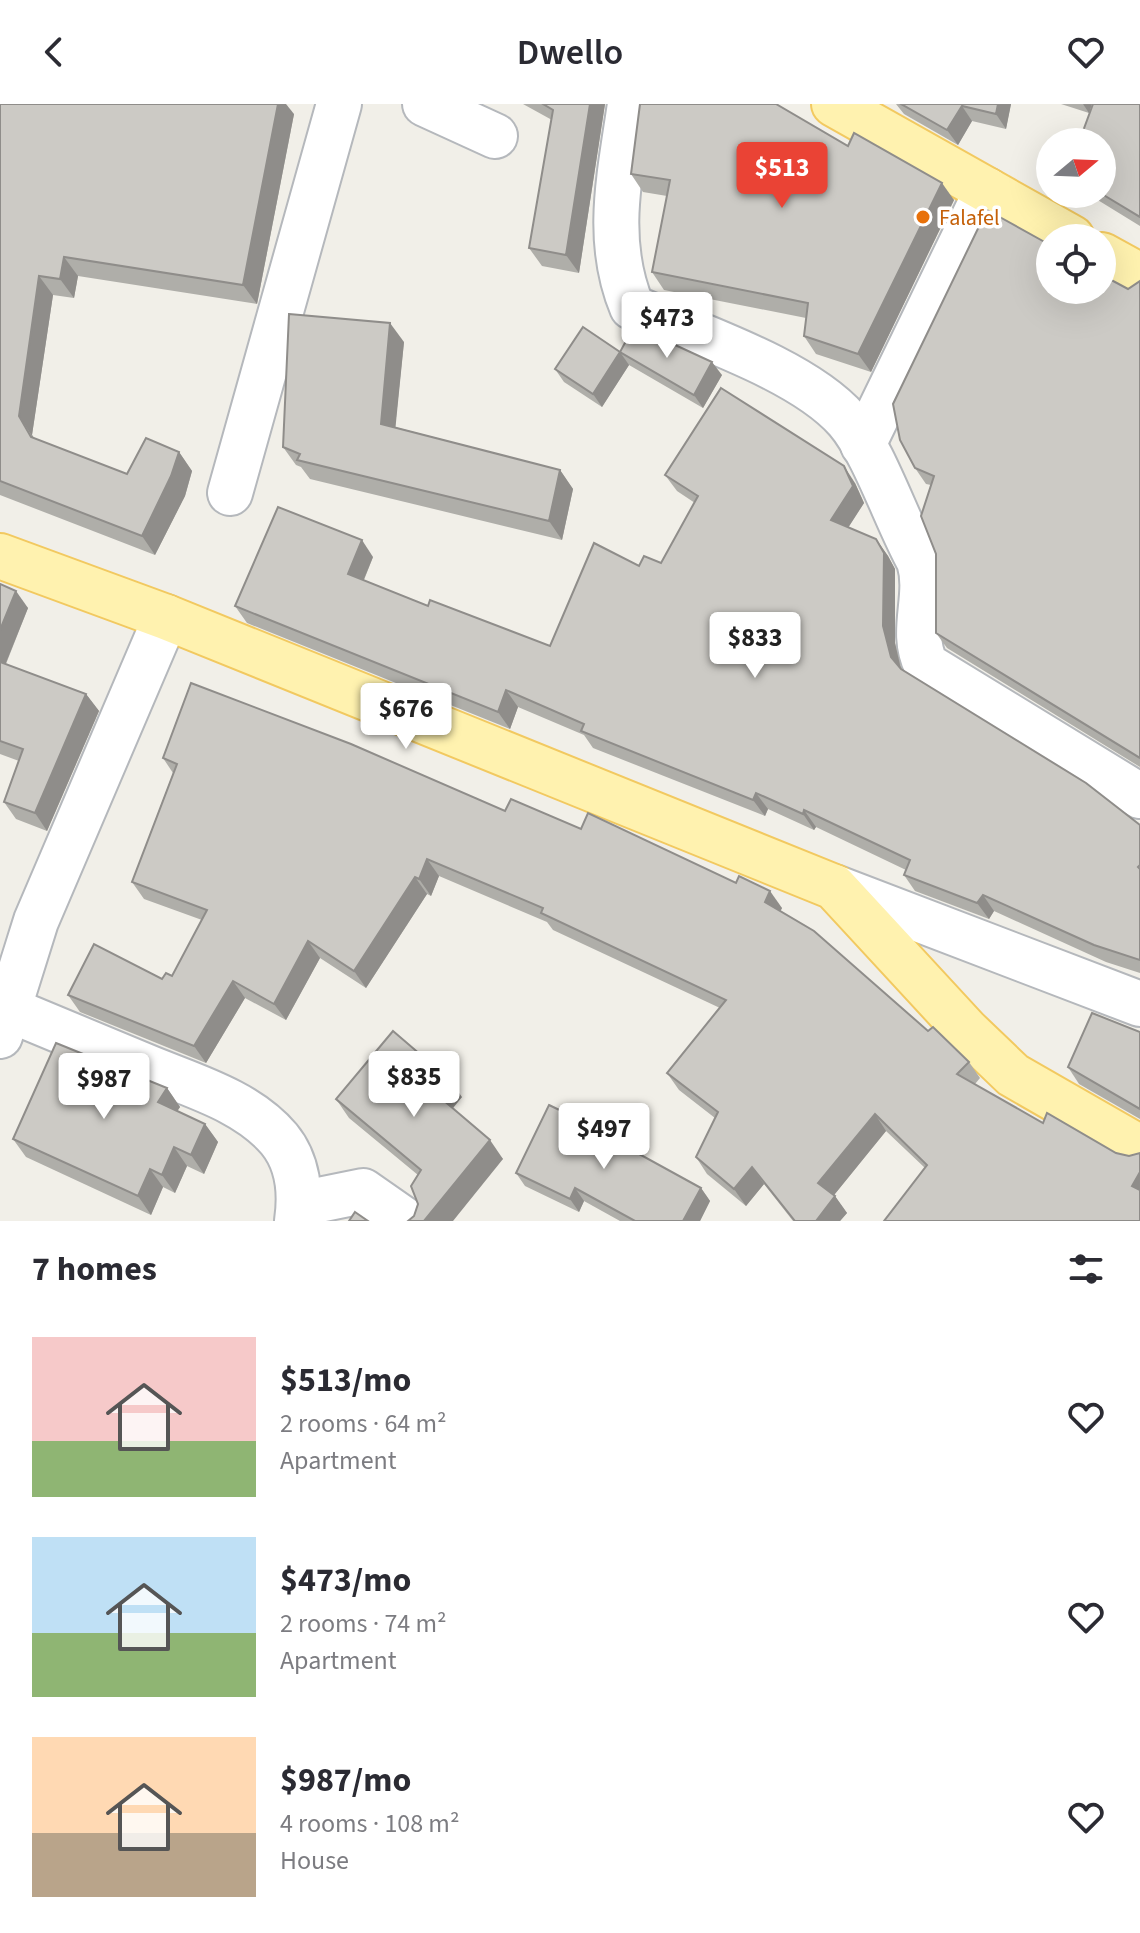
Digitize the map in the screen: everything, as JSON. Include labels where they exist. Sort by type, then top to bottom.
[{"type":"main road","points":[[834,104],[1047,224]]},
{"type":"main road","points":[[1116,263],[1140,276]]},
{"type":"main road","points":[[0,556],[166,617],[834,887],[957,1020],[1013,1075],[1140,1148]]},
{"type":"street","points":[[230,493],[339,104]]},
{"type":"street","points":[[425,104],[495,136]]},
{"type":"street","points":[[630,104],[614,218],[619,275],[632,307],[802,383],[847,421],[863,445],[924,579],[917,624],[918,649],[926,665],[1140,796]]},
{"type":"street","points":[[863,445],[987,190]]},
{"type":"street","points":[[166,617],[36,921],[4,1022],[204,1090],[252,1114],[281,1141],[291,1159],[298,1213],[363,1191],[406,1221]]},
{"type":"street","points":[[834,887],[1140,1004]]},
{"type":"building","points":[[0,104],[278,104],[243,285],[64,257],[60,279],[39,276],[19,416],[31,437],[127,474],[146,438],[179,452],[142,536],[0,481]]},
{"type":"building","points":[[543,104],[590,104],[566,255],[529,248],[553,110]]},
{"type":"building","points":[[640,104],[776,104],[848,146],[854,133],[942,183],[858,354],[804,336],[808,303],[652,272],[670,180],[631,174]]},
{"type":"building","points":[[901,104],[998,104],[996,114],[962,106],[947,130]]},
{"type":"building","points":[[1093,104],[1140,104],[1140,217],[1116,202],[1116,128],[1084,128]]},
{"type":"building","points":[[987,210],[1036,237],[1036,304],[1116,304],[1116,283],[1128,289],[1140,281],[1140,758],[936,633],[936,554],[921,516],[934,476],[915,468],[900,440],[893,404]]},
{"type":"building","points":[[289,314],[390,323],[381,424],[560,470],[549,521],[297,460],[300,454],[283,447]]},
{"type":"building","points":[[634,326],[712,362],[694,395],[620,352]]},
{"type":"building","points":[[583,327],[620,352],[593,394],[555,369]]},
{"type":"building","points":[[721,388],[844,466],[853,486],[831,520],[876,539],[884,553],[883,626],[891,657],[901,669],[1086,783],[1140,825],[1140,960],[1094,945],[983,895],[977,903],[904,875],[910,860],[804,810],[803,814],[756,793],[753,800],[581,731],[584,724],[506,690],[498,712],[235,606],[278,507],[362,540],[348,574],[428,606],[430,600],[550,646],[594,543],[639,566],[644,556],[661,563],[698,496],[665,475]]},
{"type":"building","points":[[0,584],[16,591],[0,630]]},
{"type":"building","points":[[0,662],[86,694],[35,813],[4,802],[23,749],[0,741]]},
{"type":"building","points":[[191,683],[351,744],[505,811],[511,799],[581,829],[588,813],[736,883],[739,876],[770,891],[765,902],[814,931],[928,1031],[933,1027],[969,1062],[957,1074],[1043,1123],[1047,1113],[1116,1153],[1129,1156],[1140,1153],[1140,1172],[1132,1186],[1140,1190],[1140,1221],[884,1221],[927,1165],[875,1114],[818,1183],[835,1196],[816,1221],[795,1221],[752,1167],[734,1189],[696,1157],[718,1112],[667,1073],[726,1000],[541,913],[543,908],[427,859],[419,879],[415,877],[354,971],[308,941],[274,1004],[233,981],[194,1046],[68,995],[94,944],[162,979],[166,973],[172,976],[207,910],[132,882],[177,764],[163,758]]},
{"type":"building","points":[[1092,1013],[1140,1032],[1140,1109],[1068,1067]]},
{"type":"building","points":[[393,1031],[449,1079],[436,1094],[490,1140],[424,1221],[408,1221],[414,1216],[418,1204],[411,1186],[421,1170],[336,1099]]},
{"type":"building","points":[[56,1043],[167,1088],[158,1102],[205,1124],[191,1155],[174,1147],[162,1175],[150,1169],[138,1196],[13,1139]]},
{"type":"building","points":[[549,1105],[620,1139],[619,1143],[701,1188],[683,1221],[635,1221],[575,1188],[570,1199],[516,1173]]},
{"type":"building","points":[[355,1212],[368,1221],[349,1221]]},
{"type":"place","name":"Falafel","points":[[923,217]]}]
